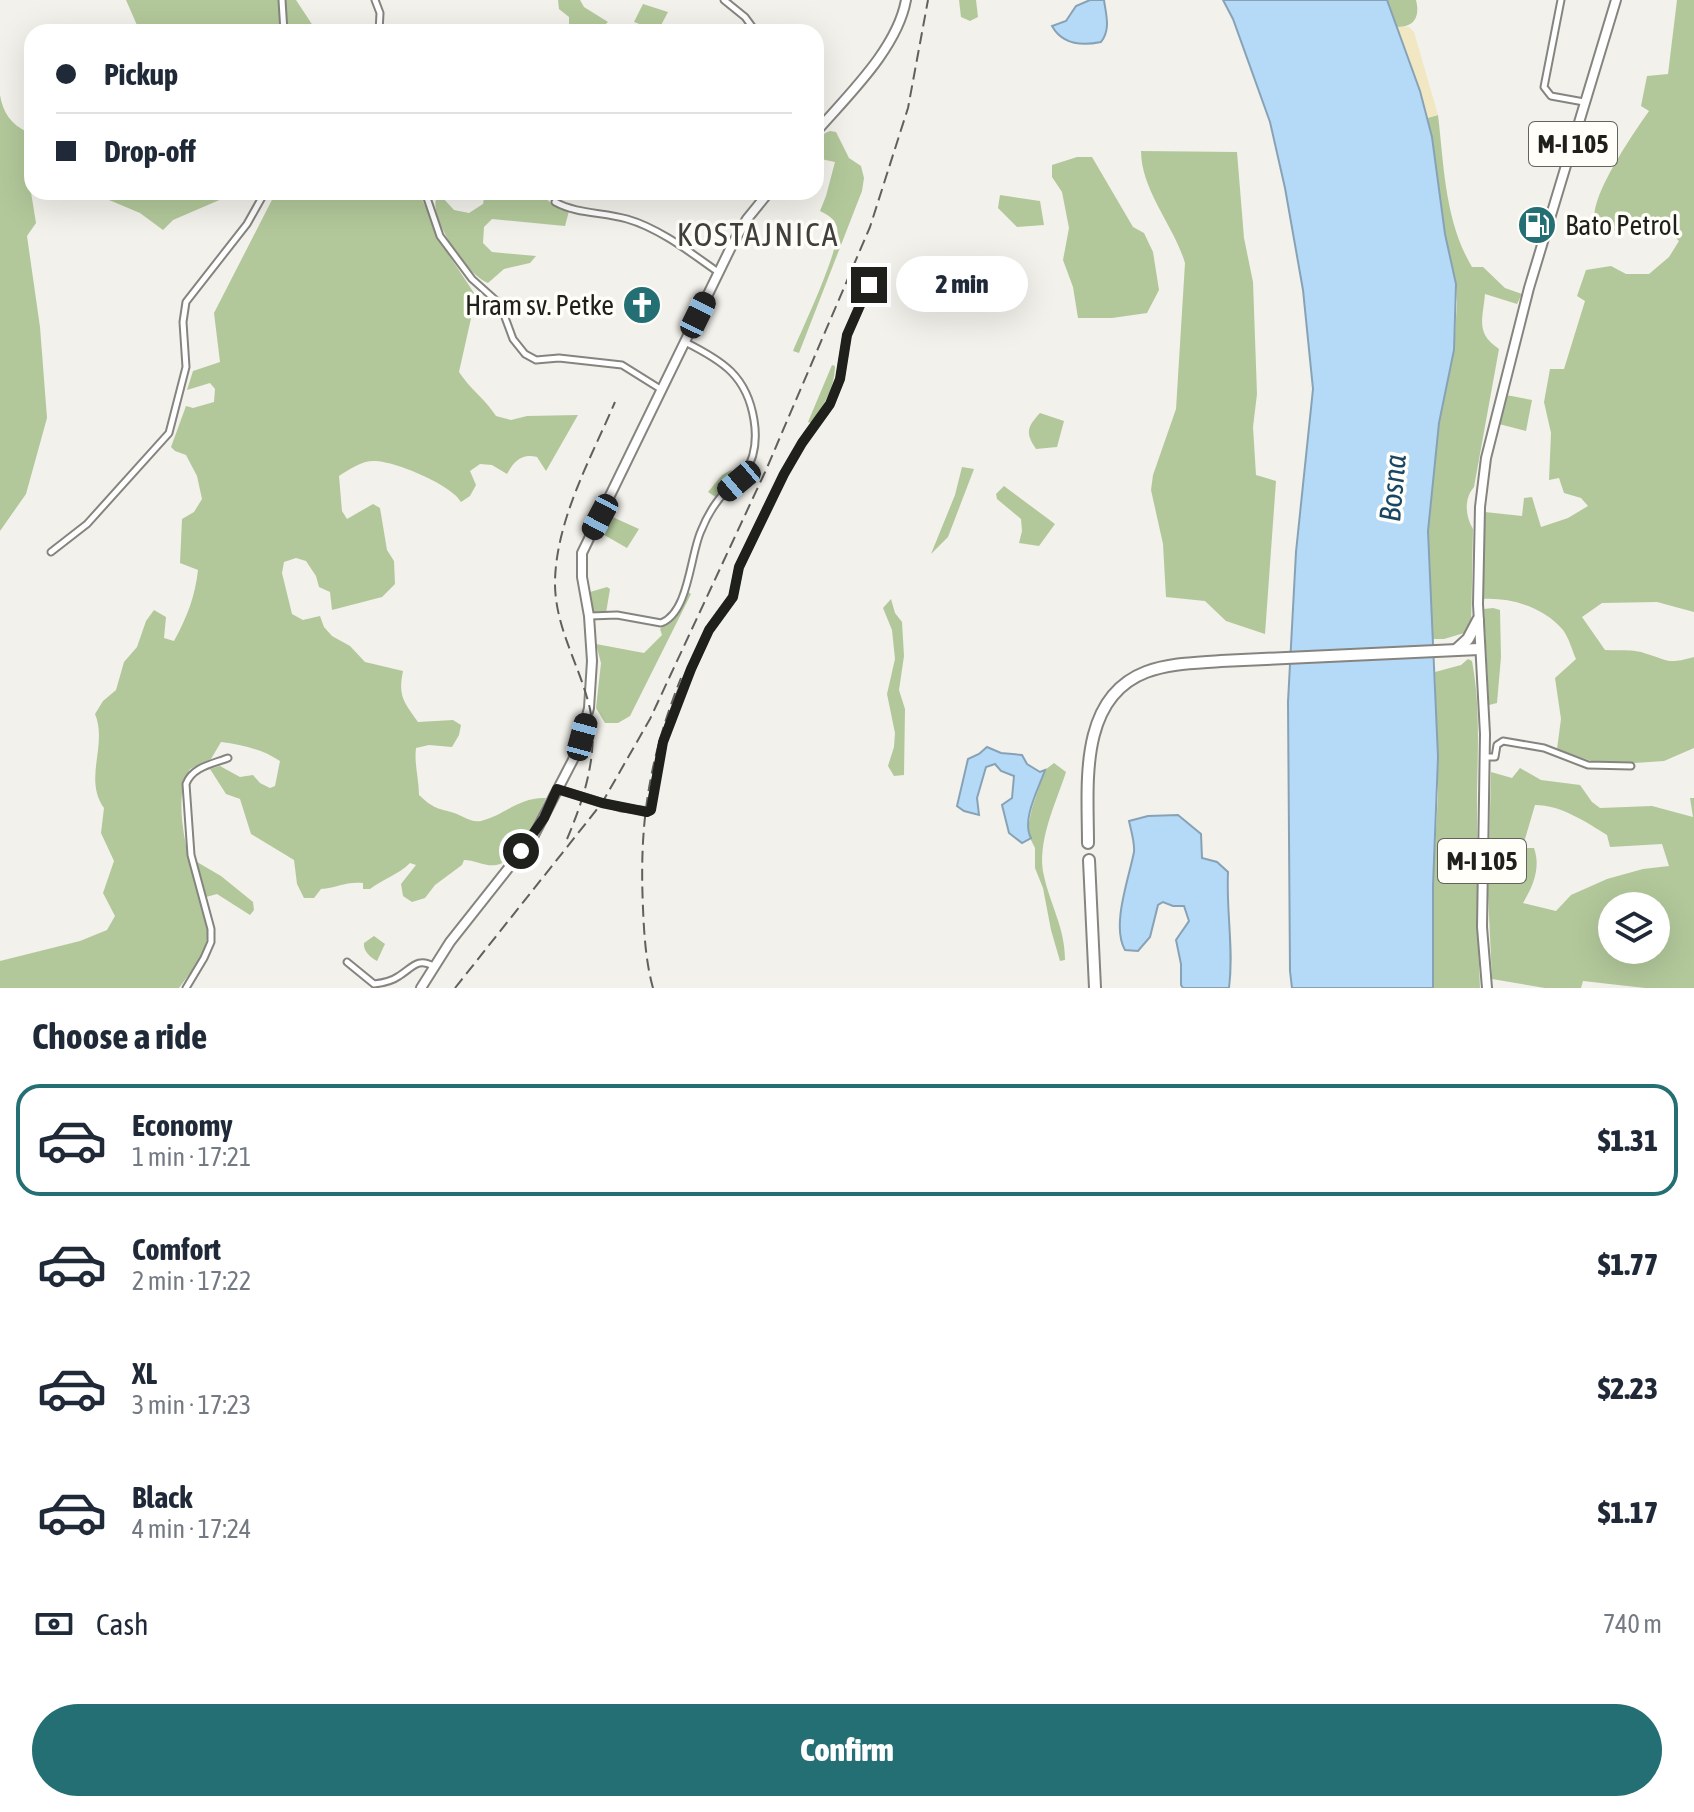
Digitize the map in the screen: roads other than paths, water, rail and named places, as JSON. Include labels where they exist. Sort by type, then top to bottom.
[{"type":"highway","points":[[1455,651],[1468,639],[1478,620]]},
{"type":"highway","points":[[1088,843],[1087,765],[1090,745],[1112,698],[1128,682],[1144,673],[1179,665],[1221,661],[1479,649]]},
{"type":"highway","points":[[1089,860],[1096,988]]},
{"type":"main road","points":[[824,122],[883,52],[896,31],[906,0]]},
{"type":"main road","name":"M-I 105","points":[[1487,988],[1482,927],[1485,757],[1478,620],[1480,507],[1486,458],[1532,276],[1616,0]]},
{"type":"main road","points":[[421,988],[450,942],[533,837],[577,752],[589,708],[592,661],[582,553],[719,272],[747,219],[762,200]]},
{"type":"street","points":[[282,0],[284,24]]},
{"type":"street","points":[[375,0],[380,13],[379,24]]},
{"type":"street","points":[[724,0],[750,24]]},
{"type":"street","points":[[1561,0],[1544,87],[1551,96],[1586,102]]},
{"type":"street","points":[[51,552],[87,524],[169,433],[186,367],[183,322],[186,302],[247,224],[260,200]]},
{"type":"street","points":[[428,200],[440,236],[472,279],[500,304],[513,339],[531,359],[613,363],[627,367],[662,390]]},
{"type":"street","points":[[555,202],[579,211],[629,219],[670,240],[719,272]]},
{"type":"street","points":[[557,789],[621,808],[651,810],[663,742],[691,669],[709,630],[733,597],[739,567],[784,474],[830,404],[840,379],[847,335],[869,285]]},
{"type":"street","points":[[589,616],[617,615],[661,623],[673,615],[689,576],[694,546],[704,522],[725,492],[746,472],[752,459],[756,428],[747,390],[719,360],[685,342]]},
{"type":"street","points":[[1485,757],[1495,757],[1497,745],[1503,741],[1544,748],[1588,765],[1631,766]]},
{"type":"street","points":[[186,988],[211,942],[211,929],[191,855],[187,778],[197,770],[228,758]]},
{"type":"street","points":[[347,962],[374,984],[399,977],[415,964],[427,963],[434,967]]},
{"type":"water","points":[[1090,0],[1104,0],[1107,27],[1101,42],[1087,44],[1061,37],[1052,26],[1066,21],[1076,6]]},
{"type":"water","name":"Bosna","points":[[1223,0],[1387,0],[1420,91],[1432,137],[1445,234],[1456,284],[1454,350],[1439,423],[1428,531],[1438,757],[1433,988],[1292,988],[1288,702],[1296,552],[1313,389],[1303,290],[1270,122],[1233,19]]},
{"type":"water","points":[[987,747],[1001,753],[1022,755],[1027,764],[1040,772],[1045,770],[1029,813],[1028,831],[1031,838],[1022,843],[1009,833],[1002,805],[1012,798],[1014,776],[1001,771],[995,764],[986,767],[977,798],[979,815],[957,806],[968,759]]},
{"type":"water","points":[[1178,815],[1201,834],[1202,858],[1217,862],[1228,872],[1229,988],[1183,988],[1181,985],[1176,940],[1189,921],[1184,906],[1163,902],[1158,905],[1150,937],[1138,951],[1125,950],[1121,940],[1120,915],[1134,852],[1129,821],[1148,816]]},
{"type":"railway","points":[[455,988],[602,803],[650,719],[766,470],[870,227],[908,108],[928,0]]},
{"type":"railway","points":[[567,839],[588,776],[593,742],[586,693],[559,614],[555,580],[557,557],[577,489],[615,402]]},
{"type":"railway","points":[[653,988],[643,918],[645,819],[661,736],[681,678]]},
{"type":"place","name":"Bato Petrol","points":[[1537,225]]},
{"type":"place","name":"Hram sv. Petke","points":[[642,305]]},
{"type":"district","name":"KOSTAJNICA","points":[[758,235]]}]
